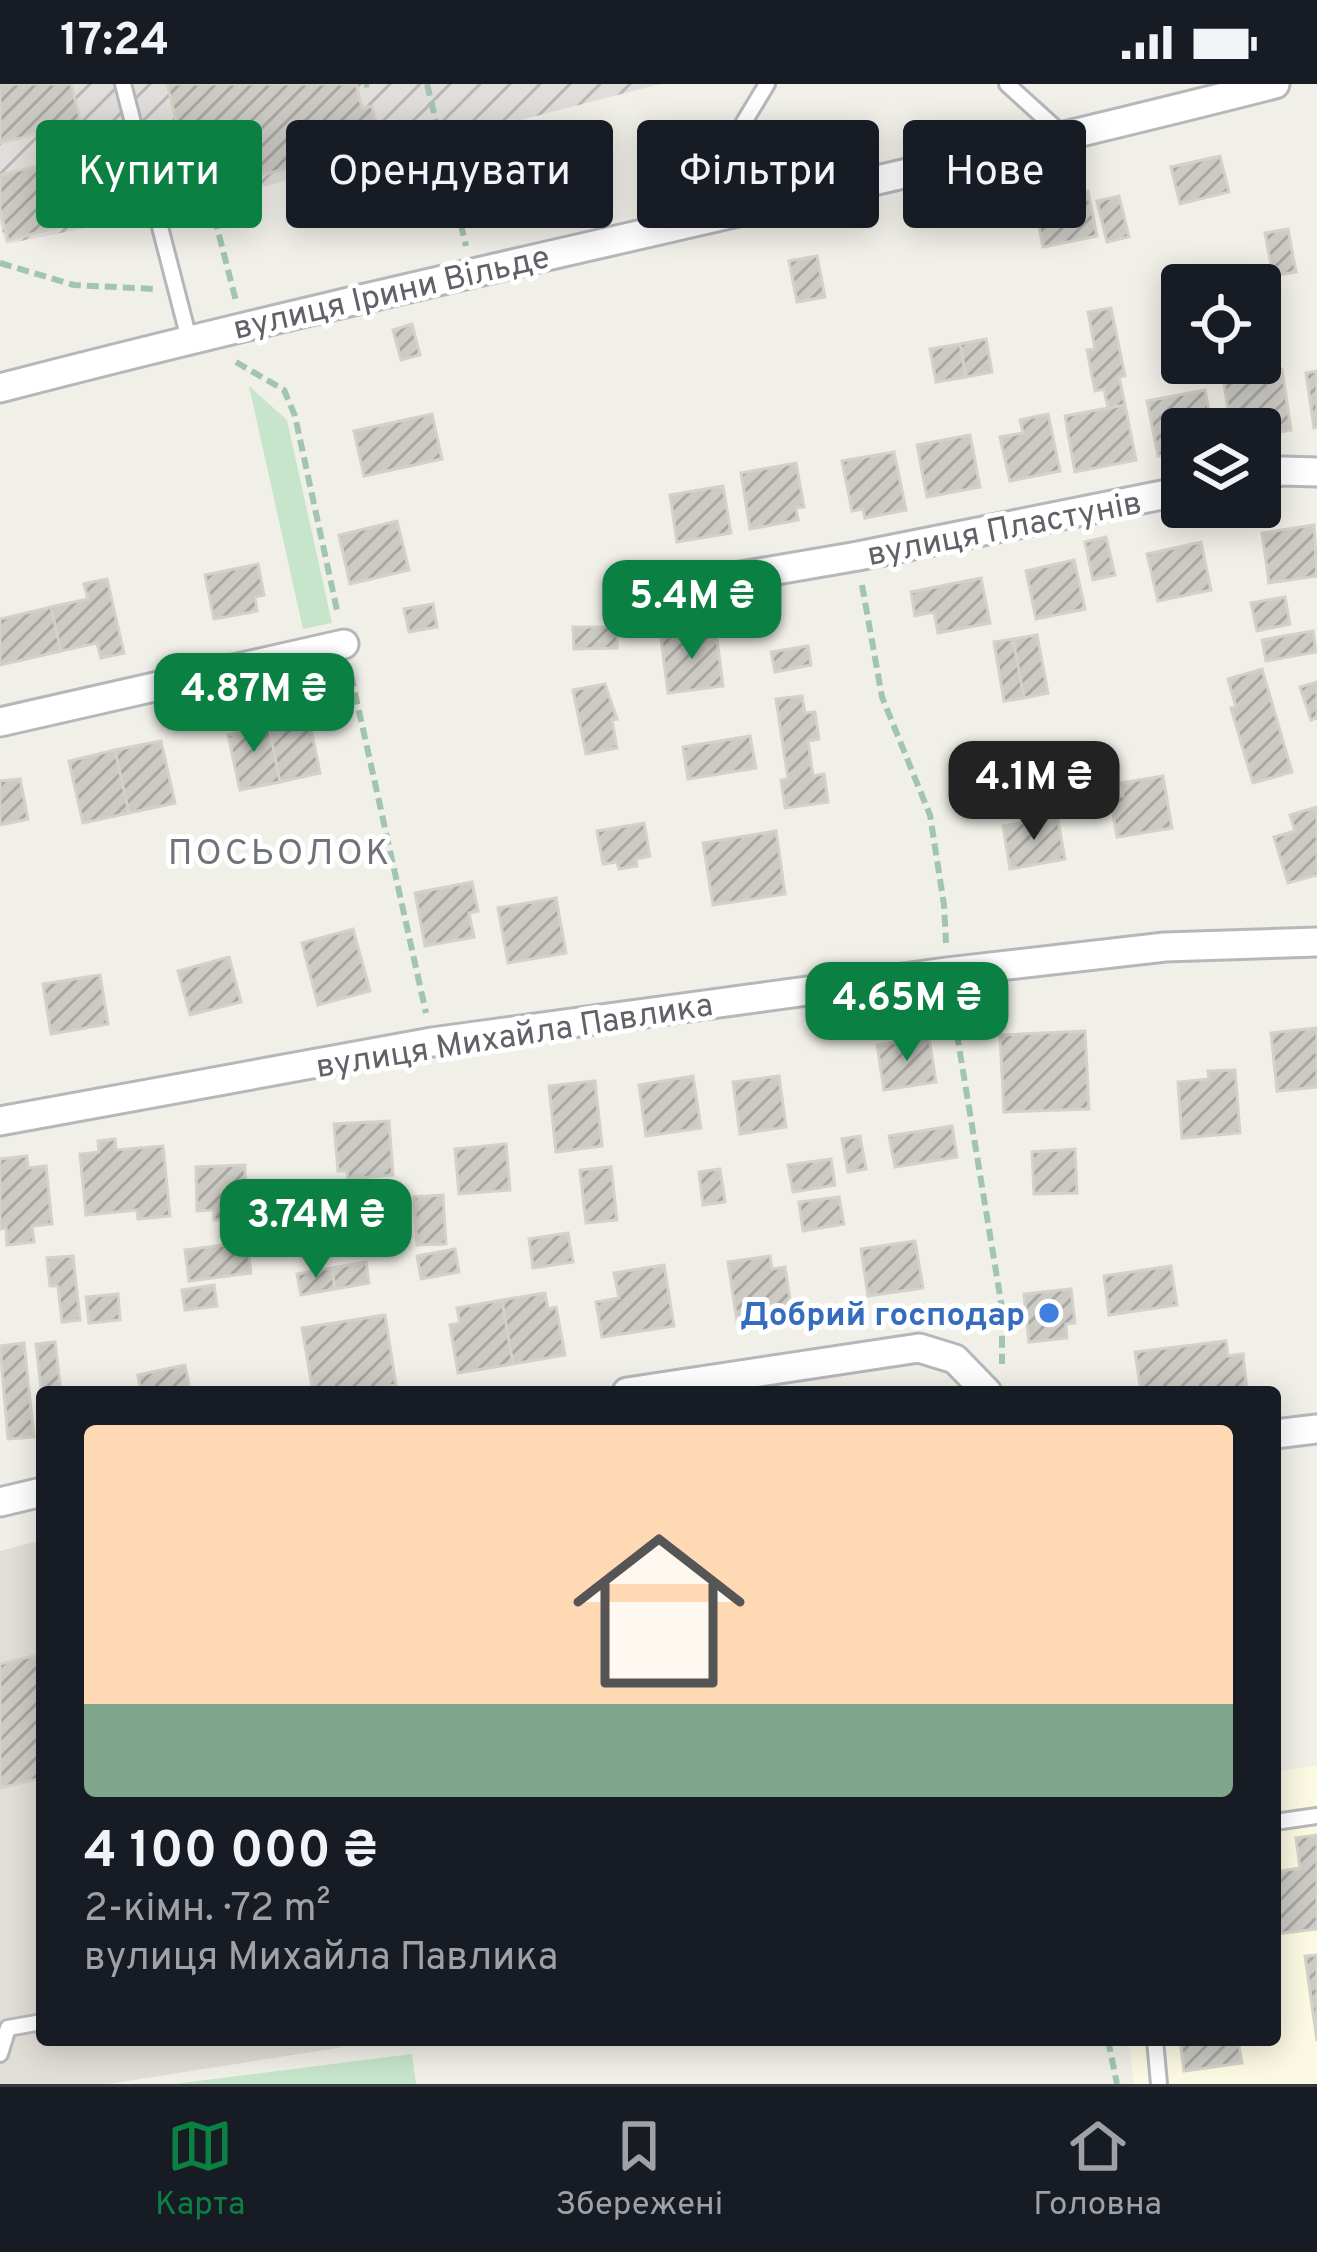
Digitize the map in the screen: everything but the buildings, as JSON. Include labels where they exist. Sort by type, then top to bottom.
[{"type":"street","name":"вулиця Ірини Вільде","points":[[1086,132],[1275,84]]},
{"type":"street","name":"вулиця Ірини Вільде","points":[[0,388],[658,228]]},
{"type":"street","points":[[1281,471],[1317,472]]},
{"type":"street","name":"вулиця Пластунів","points":[[683,586],[1161,495]]},
{"type":"street","points":[[0,722],[344,644]]},
{"type":"street","name":"вулиця Михайла Павлика","points":[[0,1121],[432,1042],[947,972],[1165,947],[1317,942]]},
{"type":"street","points":[[712,1386],[919,1348],[955,1358],[994,1382]]},
{"type":"street","points":[[1281,1433],[1317,1429]]},
{"type":"street","points":[[0,1502],[36,1493]]},
{"type":"lane","points":[[123,84],[175,290],[198,337]]},
{"type":"lane","points":[[745,120],[767,84]]},
{"type":"lane","points":[[1007,84],[1047,120]]},
{"type":"lane","points":[[1281,1821],[1317,1816]]},
{"type":"lane","points":[[0,2054],[4,2029],[36,2023]]},
{"type":"lane","points":[[1156,2046],[1159,2084]]},
{"type":"path","points":[[427,84],[473,272]]},
{"type":"path","points":[[217,228],[242,326]]},
{"type":"path","points":[[0,263],[74,284],[175,290]]},
{"type":"path","points":[[198,337],[284,390],[295,416],[432,1042]]},
{"type":"path","points":[[858,556],[882,697],[930,815],[944,905],[947,972],[1002,1308],[994,1382]]},
{"type":"path","points":[[1109,2046],[1117,2084]]},
{"type":"shaded area","points":[[0,84],[660,84],[521,120],[286,120],[286,181],[262,187],[262,120],[36,120],[36,228],[86,228],[6,244],[0,223]]},
{"type":"shaded area","points":[[36,1542],[36,2046],[350,2046],[108,2084],[0,2084],[0,1551]]},
{"type":"shaded area","points":[[1317,1765],[1317,2084],[1134,2084],[1130,2046],[1281,2046],[1281,1771]]},
{"type":"green space","points":[[249,386],[287,420],[332,623],[303,629]]},
{"type":"green space","points":[[412,2054],[416,2084],[174,2084]]},
{"type":"place","name":"Добрий господар","points":[[1049,1313]]},
{"type":"district","name":"ПОСЬОЛОК","points":[[280,851]]}]
